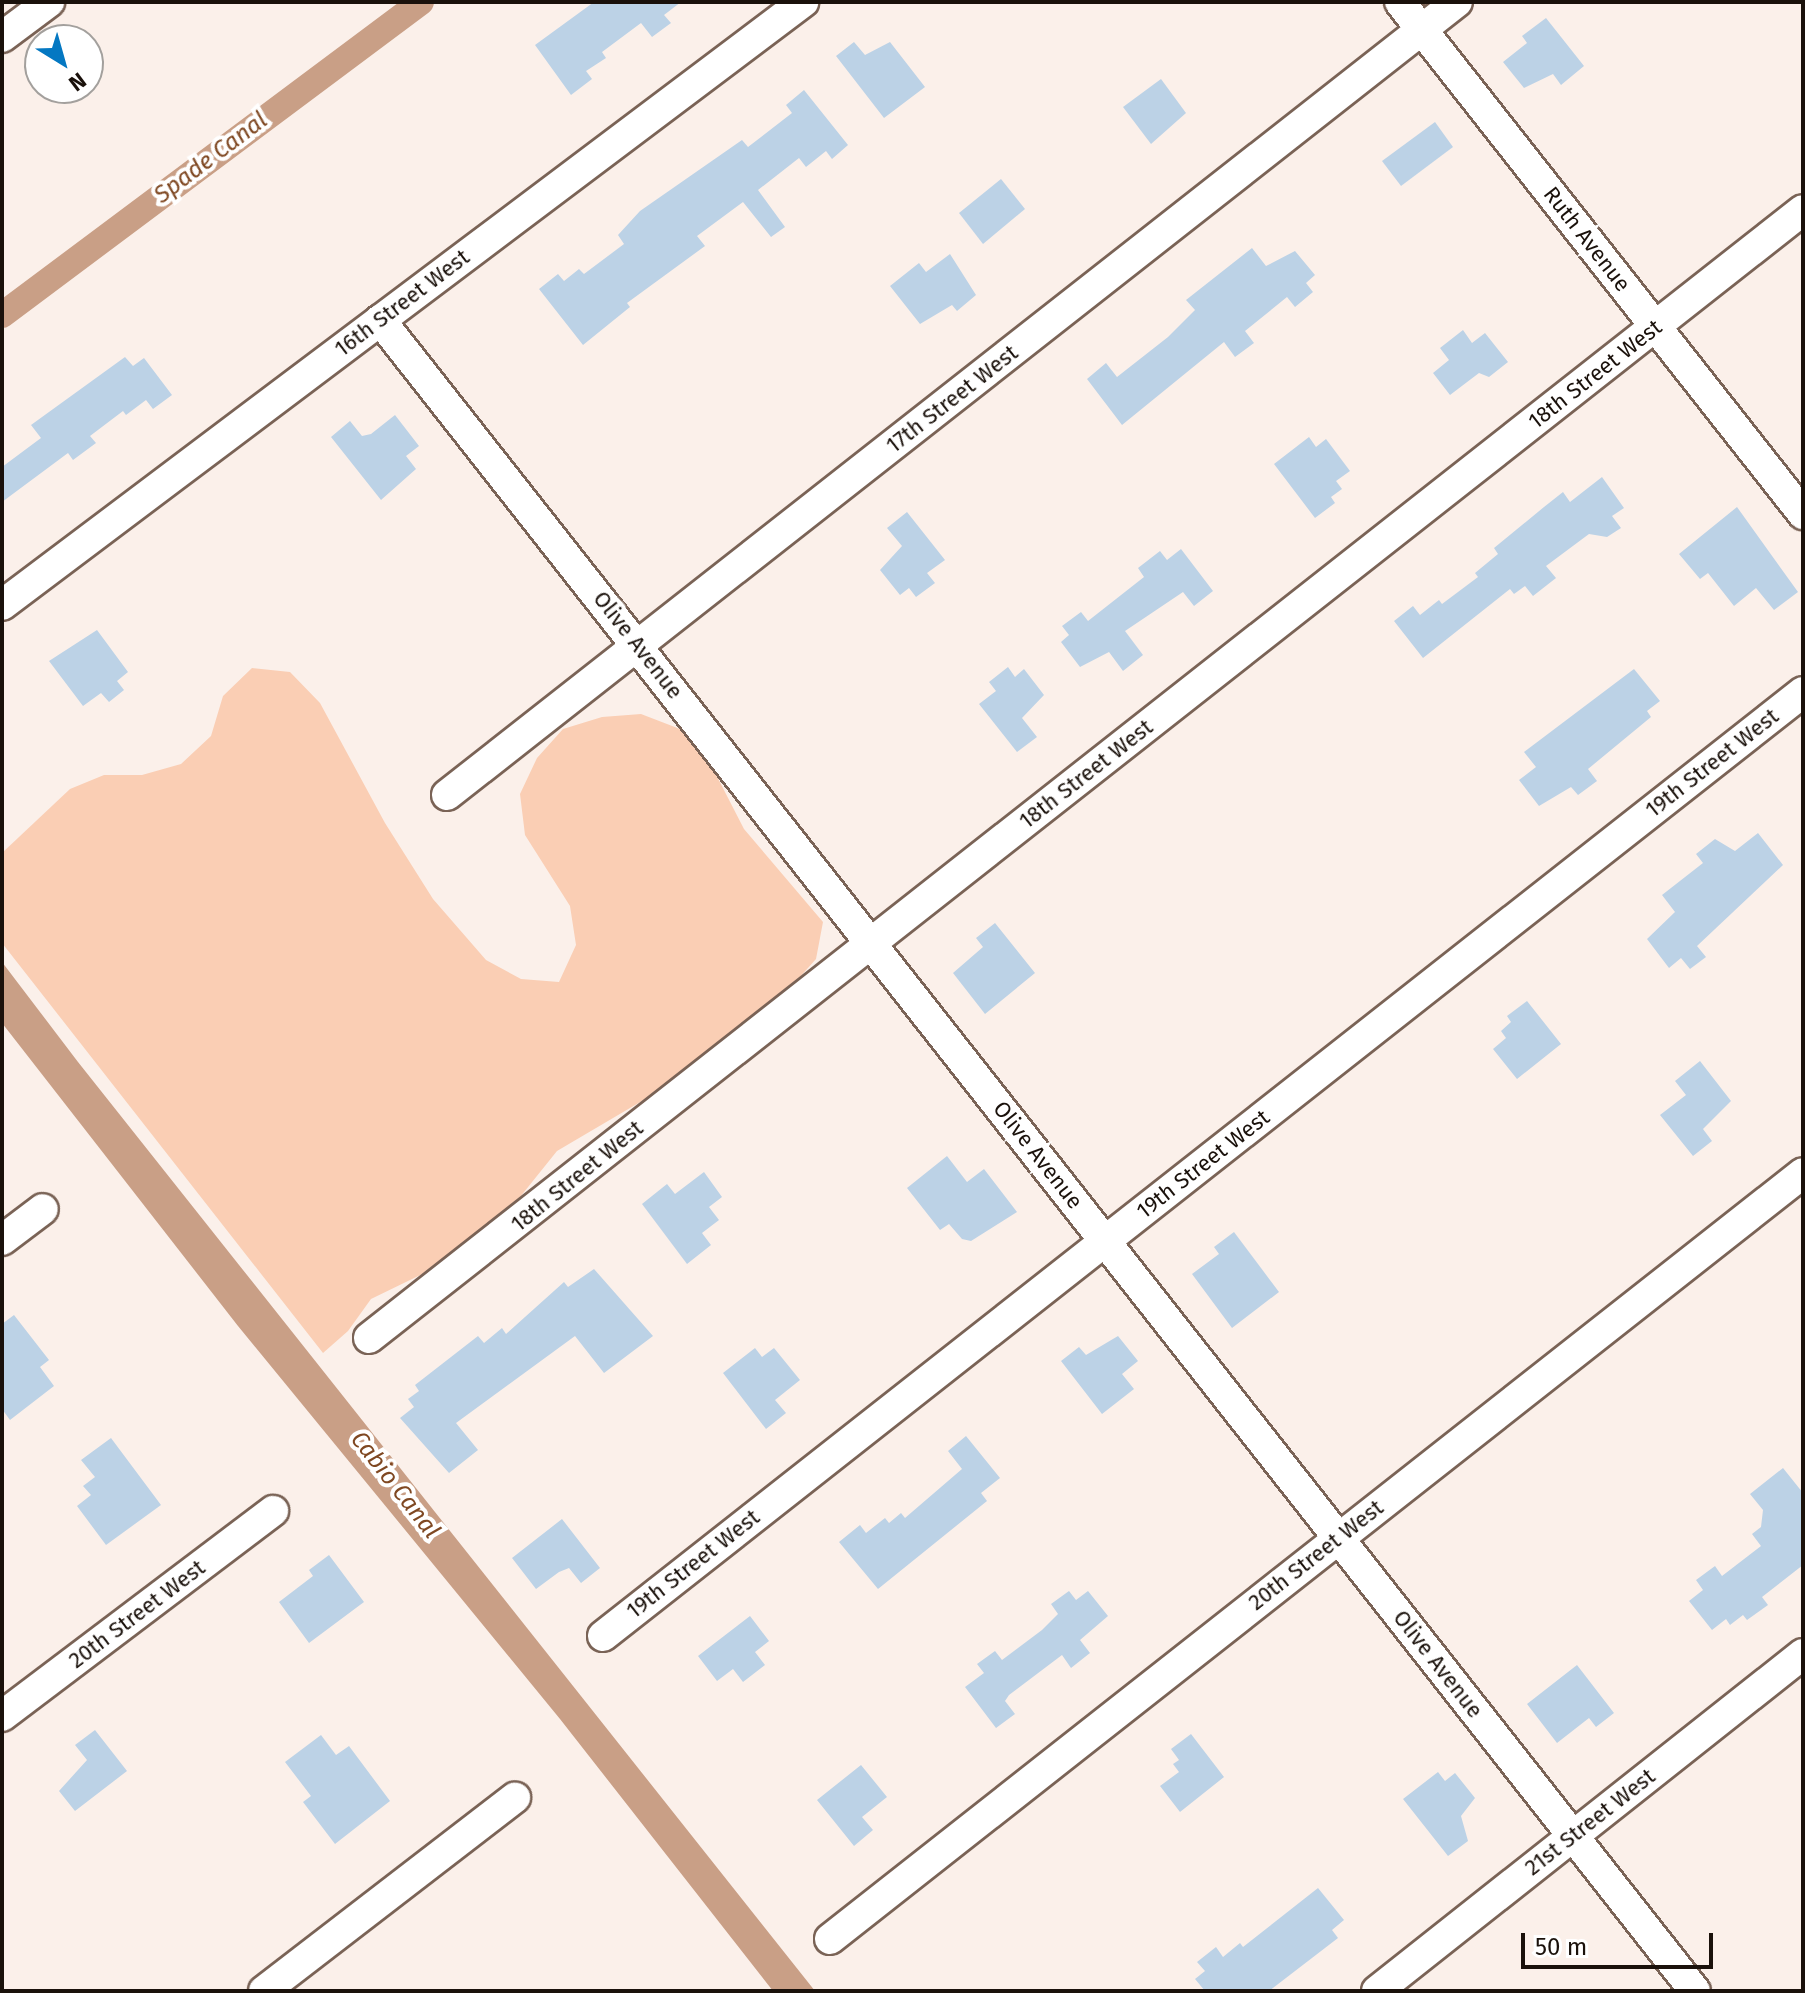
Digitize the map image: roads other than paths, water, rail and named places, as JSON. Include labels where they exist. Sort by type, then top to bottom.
[{"type":"street","points":[[2,37],[49,2]]},
{"type":"street","name":"16th Street West","points":[[2,605],[803,2]]},
{"type":"street","name":"Ruth Avenue","points":[[1400,2],[1803,514]]},
{"type":"street","name":"17th Street West","points":[[447,795],[1457,2]]},
{"type":"street","name":"18th Street West","points":[[369,1338],[1803,210]]},
{"type":"street","name":"Olive Avenue","points":[[380,320],[873,942],[1104,1241],[1695,1991]]},
{"type":"street","name":"19th Street West","points":[[603,1636],[1803,692]]},
{"type":"street","name":"20th Street West","points":[[830,1939],[1803,1173]]},
{"type":"street","points":[[2,1240],[43,1209]]},
{"type":"street","name":"20th Street West","points":[[2,1716],[273,1511]]},
{"type":"street","name":"21st Street West","points":[[1377,1991],[1803,1654]]},
{"type":"street","points":[[264,1991],[515,1798]]},
{"type":"water","name":"Cabio Canal","points":[[2,962],[815,1991],[773,1991],[560,1719],[238,1326],[2,1023]]},
{"type":"waterway","name":"Spade Canal","points":[[2,315],[421,2]]}]
